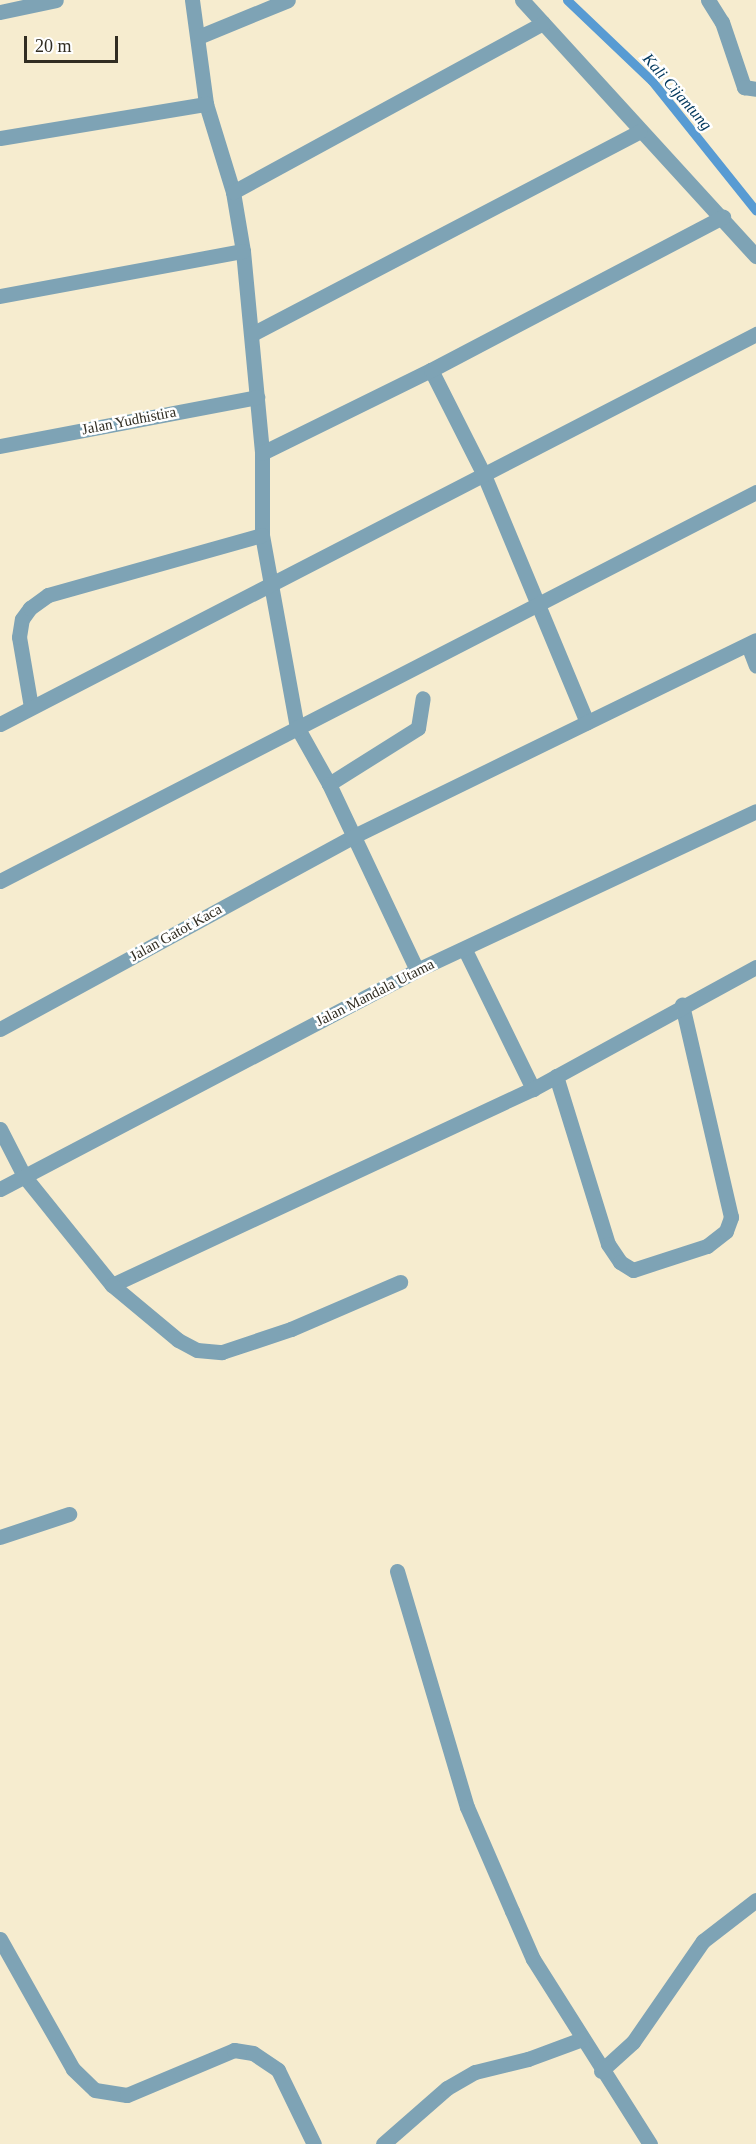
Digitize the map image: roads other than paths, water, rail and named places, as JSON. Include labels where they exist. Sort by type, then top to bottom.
[{"type":"street","points":[[0,12],[56,0]]},
{"type":"street","points":[[192,0],[206,104],[233,192],[243,251],[262,453],[262,535],[297,727],[329,784],[352,837],[417,970]]},
{"type":"street","points":[[198,37],[288,0]]},
{"type":"street","points":[[522,0],[639,132],[723,217],[756,256]]},
{"type":"street","points":[[708,0],[722,22],[744,87],[756,89]]},
{"type":"street","points":[[233,192],[543,22]]},
{"type":"street","points":[[0,138],[206,104]]},
{"type":"street","points":[[252,334],[639,132]]},
{"type":"street","points":[[262,453],[431,370],[723,217]]},
{"type":"street","points":[[0,296],[243,251]]},
{"type":"street","points":[[0,724],[756,334]]},
{"type":"street","points":[[431,370],[484,475],[587,722]]},
{"type":"street","name":"Jalan Yudhistira","points":[[0,446],[257,397]]},
{"type":"street","points":[[0,881],[756,492]]},
{"type":"street","points":[[31,707],[19,637],[21,619],[30,608],[48,595],[262,535]]},
{"type":"street","points":[[752,642],[756,666]]},
{"type":"street","name":"Jalan Gatot Kaca","points":[[0,1029],[352,837],[752,642]]},
{"type":"street","points":[[329,784],[418,728],[423,698]]},
{"type":"street","name":"Jalan Mandala Utama","points":[[0,1189],[417,970],[465,950],[756,811]]},
{"type":"street","points":[[465,950],[533,1089]]},
{"type":"street","points":[[112,1285],[533,1089],[682,1005],[756,967]]},
{"type":"street","points":[[556,1076],[608,1244],[620,1262],[626,1268],[643,1268],[707,1246],[726,1231],[731,1217],[682,1005]]},
{"type":"street","points":[[0,1129],[24,1176],[112,1285],[178,1340],[197,1350],[222,1352],[291,1329],[400,1282]]},
{"type":"street","points":[[0,1537],[69,1514]]},
{"type":"street","points":[[397,1571],[467,1807],[533,1959],[601,2071],[650,2144]]},
{"type":"street","points":[[601,2071],[633,2042],[703,1941],[756,1900]]},
{"type":"street","points":[[0,1939],[73,2069],[95,2090],[127,2096],[234,2049],[253,2053],[278,2070],[314,2144]]},
{"type":"street","points":[[383,2144],[447,2088],[475,2072],[528,2059],[582,2039]]},
{"type":"waterway","name":"Kali Cijantung","points":[[567,0],[652,81],[756,211]]}]
